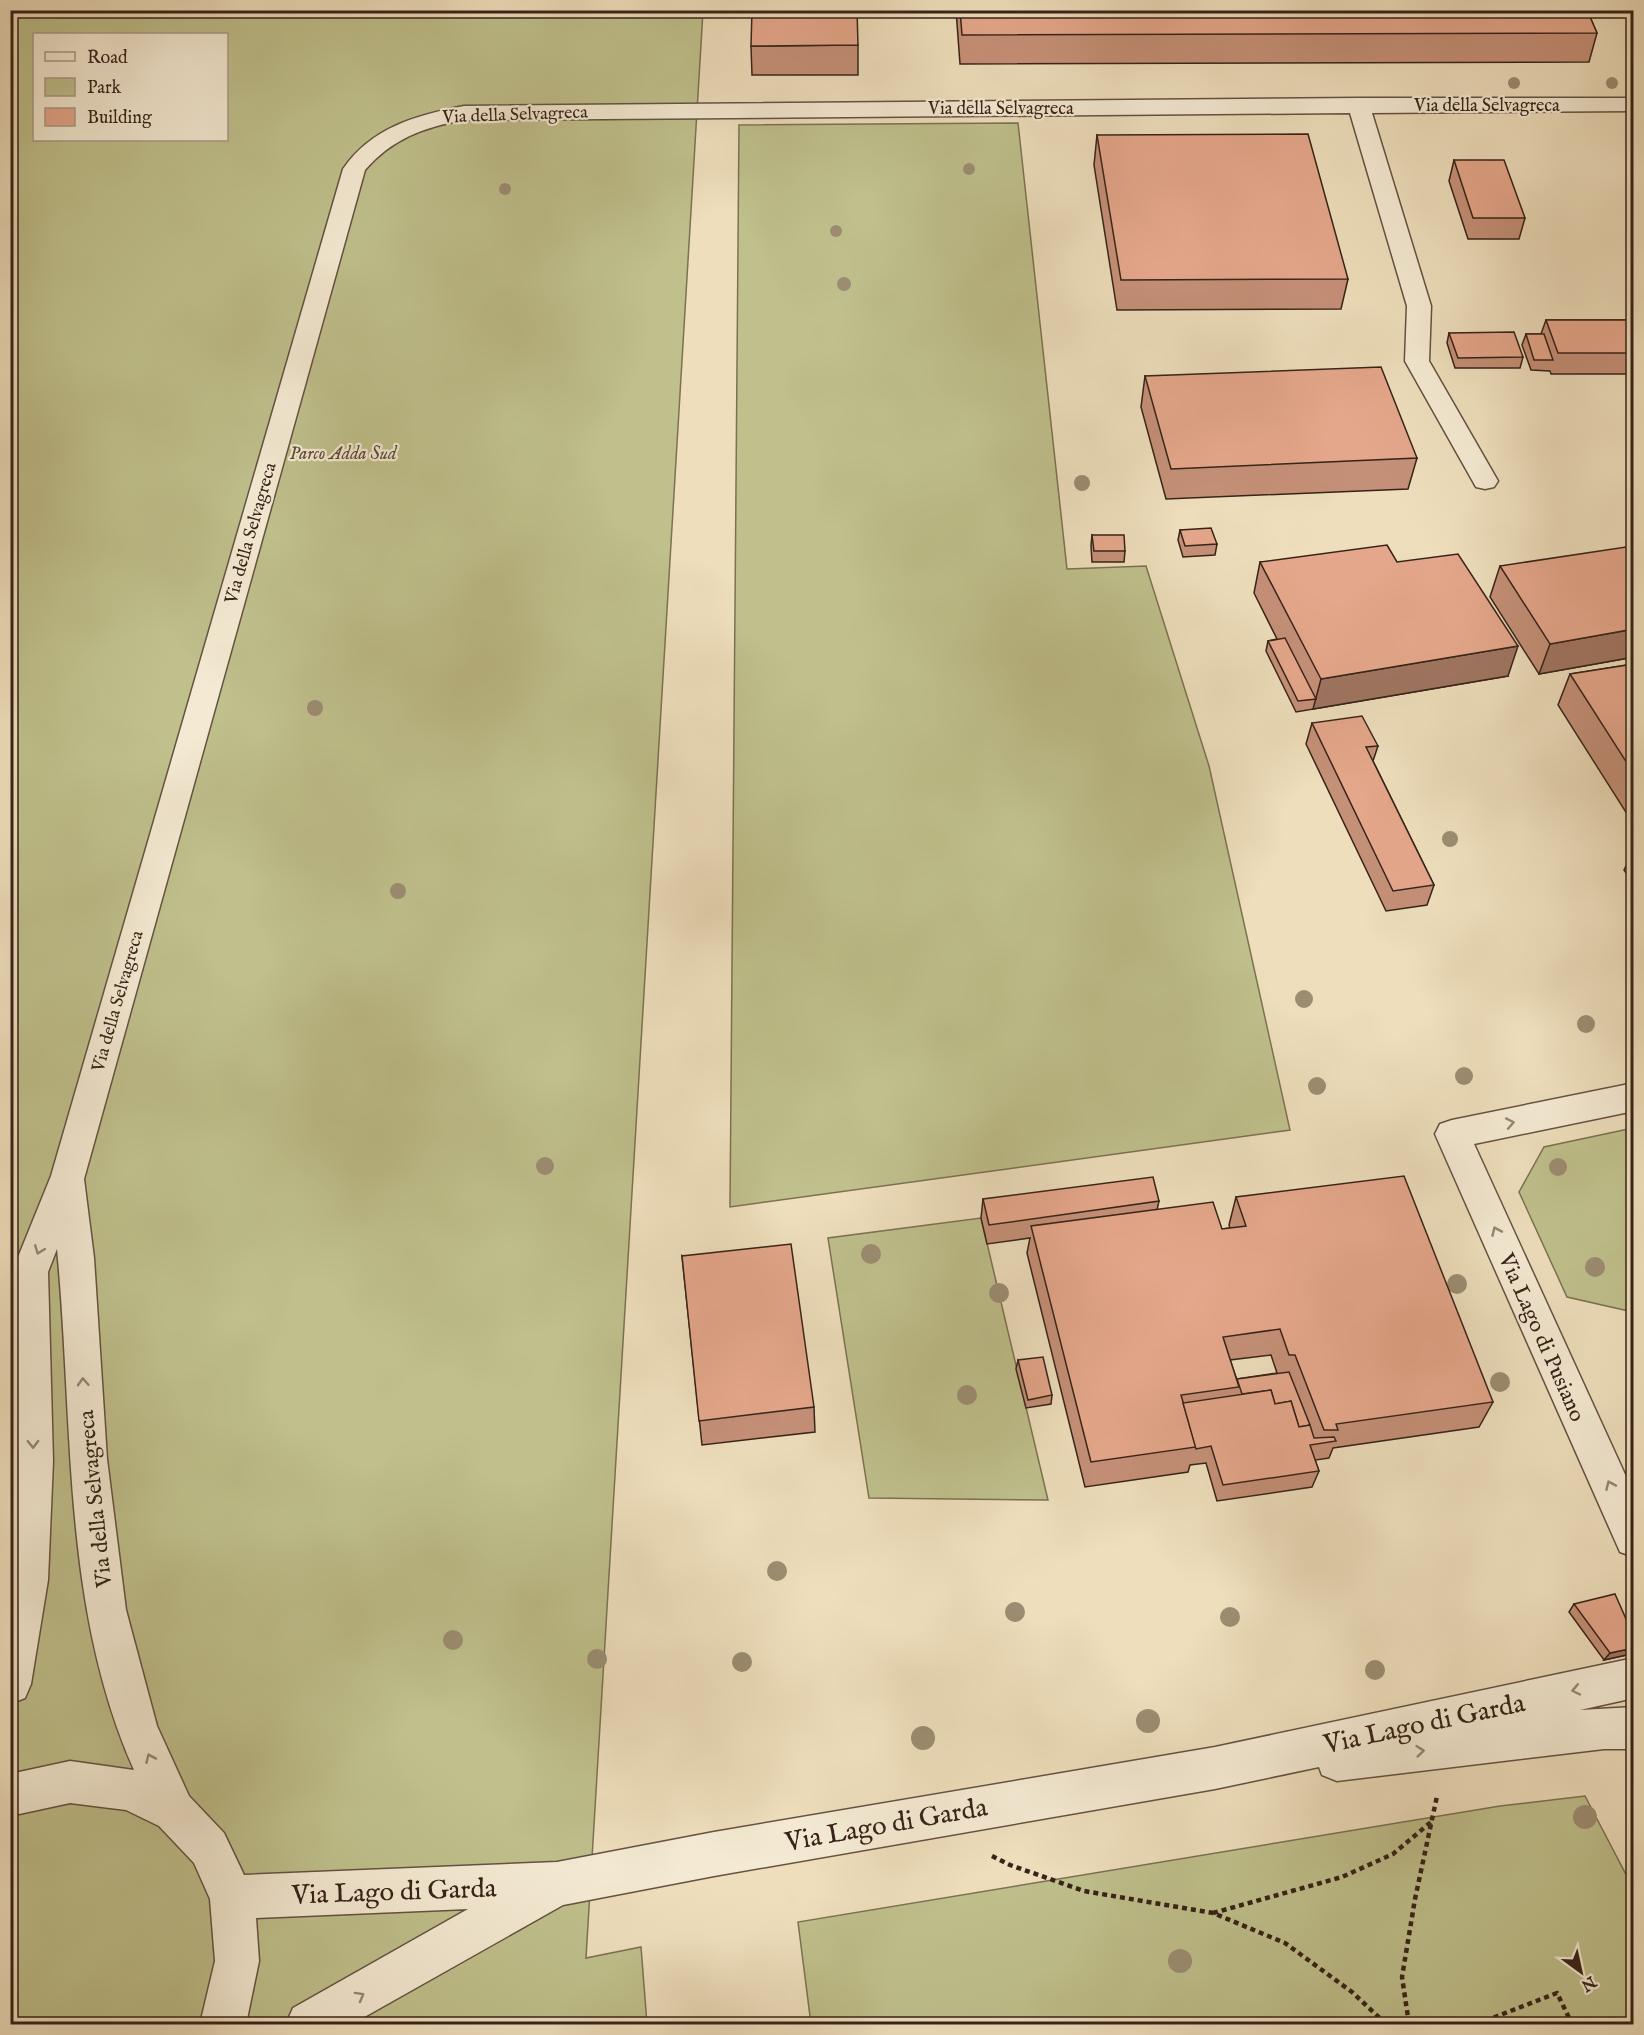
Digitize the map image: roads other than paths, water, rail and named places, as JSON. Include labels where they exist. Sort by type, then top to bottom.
[{"type":"street","name":"Via della Selvagreca","points":[[10,1684],[28,1580],[30,1544],[34,1461],[30,1272],[68,1176],[354,169],[383,139],[434,118],[464,112],[1634,104]]},
{"type":"street","points":[[1359,105],[1419,306],[1417,361],[1485,481]]},
{"type":"street","name":"Via Lago di Pusiano","points":[[1634,1097],[1452,1134],[1634,1539]]},
{"type":"street","name":"Via della Selvagreca","points":[[68,1176],[76,1258],[88,1459],[106,1610],[137,1729],[174,1811]]},
{"type":"street","name":"Via Lago di Garda","points":[[232,1898],[557,1884],[725,1852],[1215,1768],[1634,1678]]},
{"type":"street","name":"Via Lago di Garda","points":[[1215,1768],[1350,1759],[1604,1728],[1634,1728]]},
{"type":"street","points":[[10,1795],[70,1782],[129,1789],[174,1811],[209,1848],[232,1898],[237,1961],[223,2025]]},
{"type":"street","name":"Via Lago di Garda","points":[[309,2025],[557,1884]]},
{"type":"park label","name":"Parco Adda Sud","points":[[343,453]]}]
